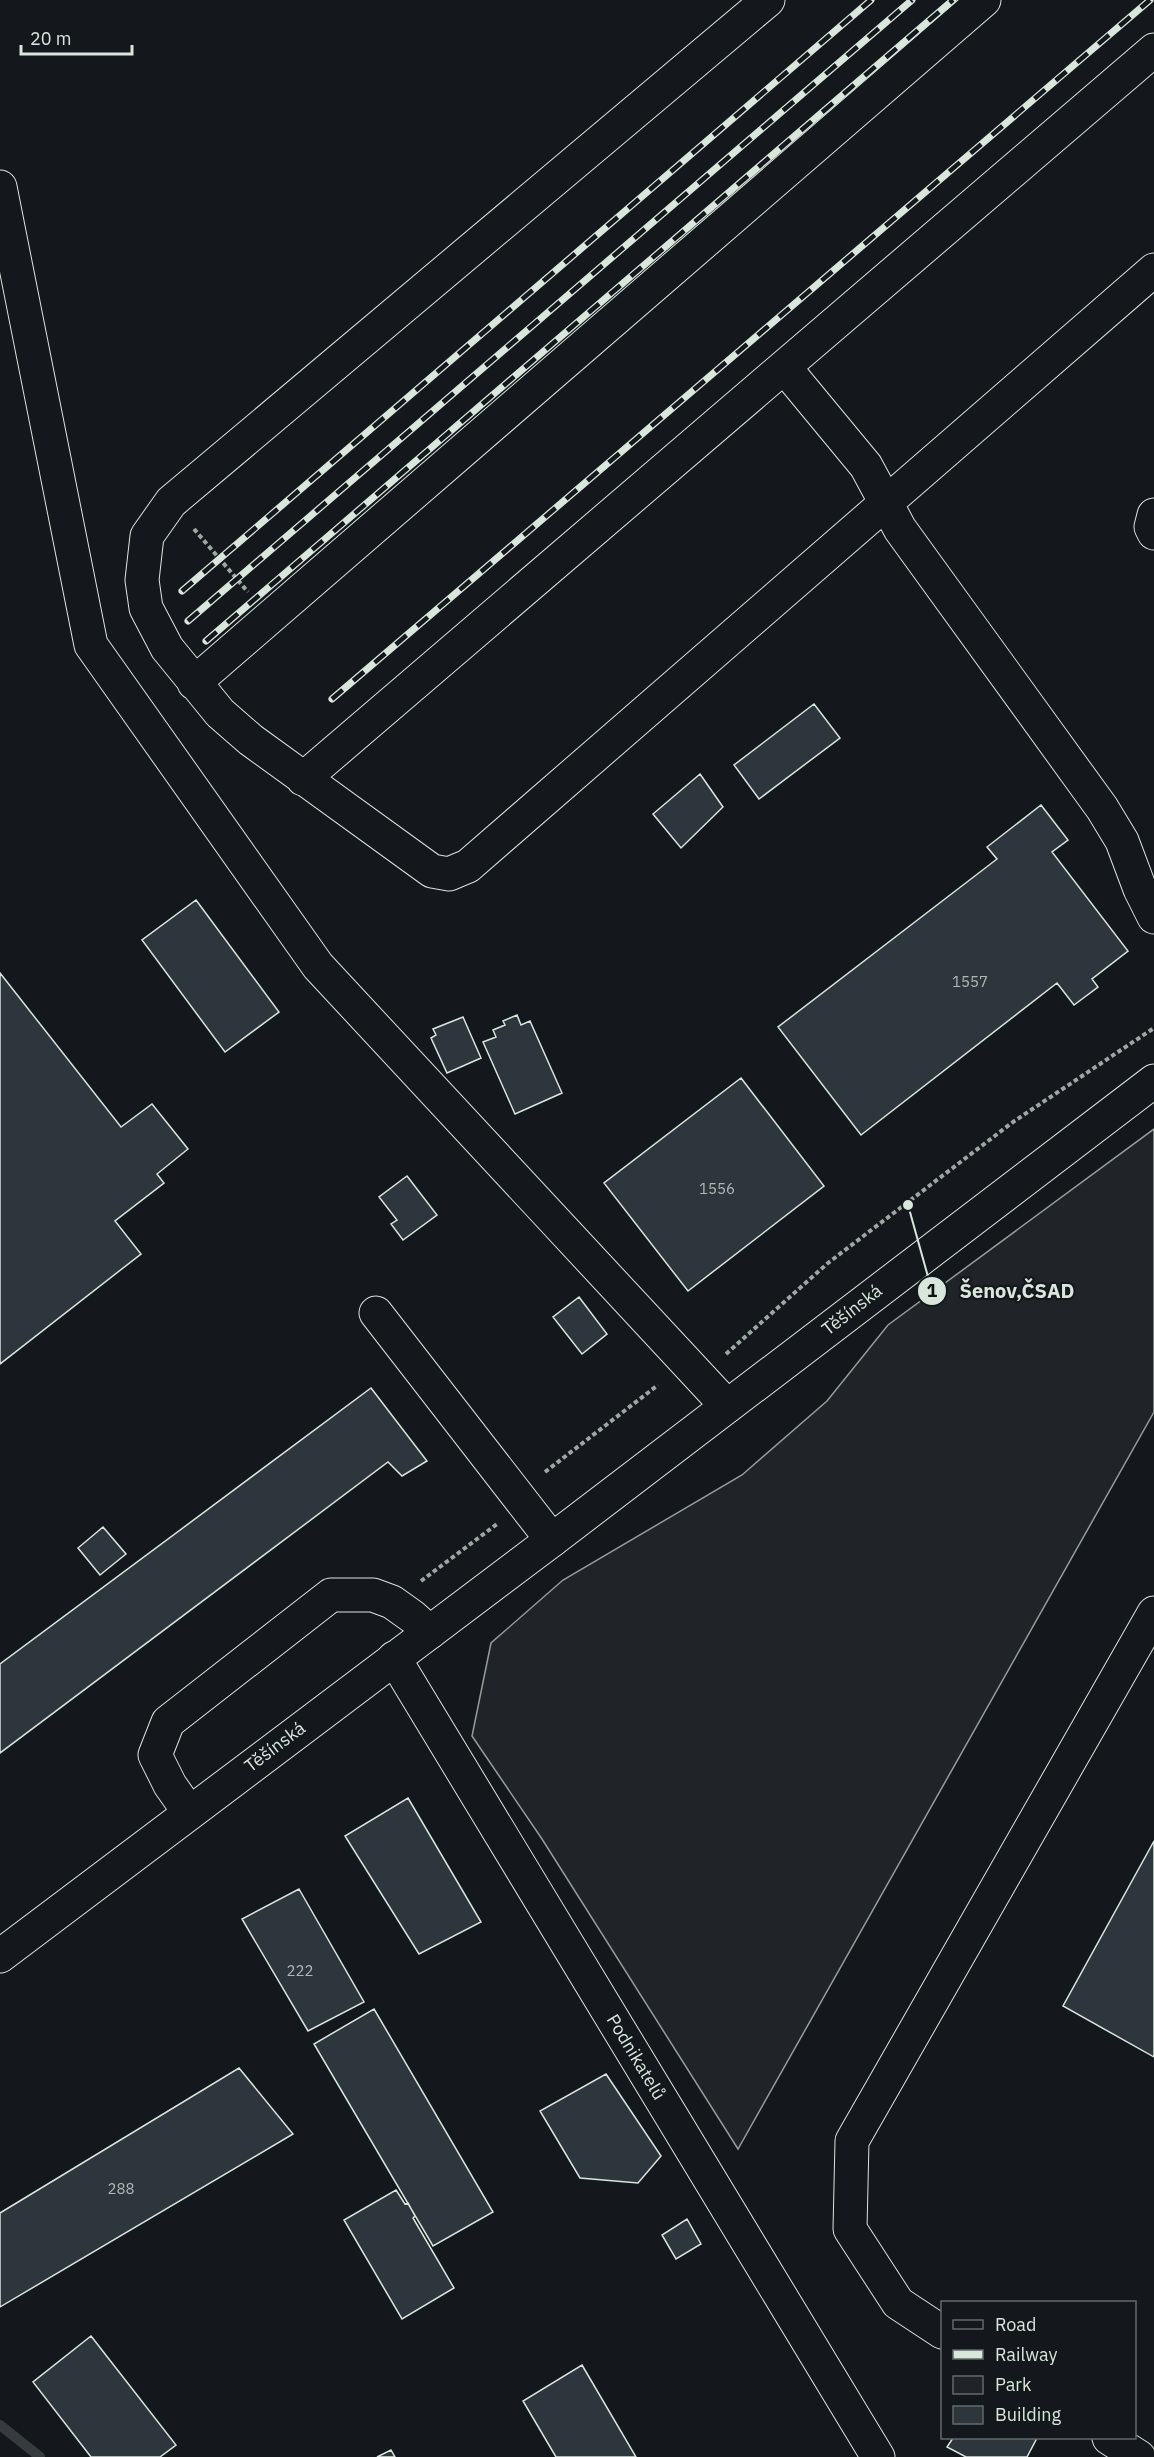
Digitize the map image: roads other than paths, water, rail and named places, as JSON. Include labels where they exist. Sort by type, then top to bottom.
[{"type":"street","points":[[768,0],[171,502],[147,536],[142,580],[146,608],[167,648],[194,683],[220,713],[251,740],[432,871],[449,874],[468,866],[1154,270]]},
{"type":"street","points":[[194,683],[984,0]]},
{"type":"street","points":[[303,779],[1154,50]]},
{"type":"street","points":[[0,187],[91,645],[318,966],[727,1406]]},
{"type":"street","points":[[785,368],[866,466],[900,529],[1102,808],[1122,841],[1140,889],[1154,916]]},
{"type":"street","points":[[1154,515],[1151,527],[1154,533]]},
{"type":"street","name":"Těšínská","points":[[0,1956],[552,1540],[1154,1081]]},
{"type":"street","points":[[376,1313],[552,1540]]},
{"type":"street","points":[[189,1812],[170,1785],[155,1755],[168,1722],[331,1595],[374,1595],[392,1602],[430,1632]]},
{"type":"street","points":[[941,2331],[898,2303],[849,2229],[852,2141],[1154,1612]]},
{"type":"street","name":"Podnikatelů","points":[[394,1658],[878,2457]]},
{"type":"street","points":[[1111,2439],[1139,2457]]},
{"type":"waterway","points":[[0,2425],[40,2457]]},
{"type":"railway","points":[[182,591],[871,0]]},
{"type":"railway","points":[[188,621],[912,0]]},
{"type":"railway","points":[[206,641],[953,0]]},
{"type":"railway","points":[[332,699],[1150,0]]},
{"type":"place","name":"Šenov,ČSAD","points":[[908,1205]]}]
